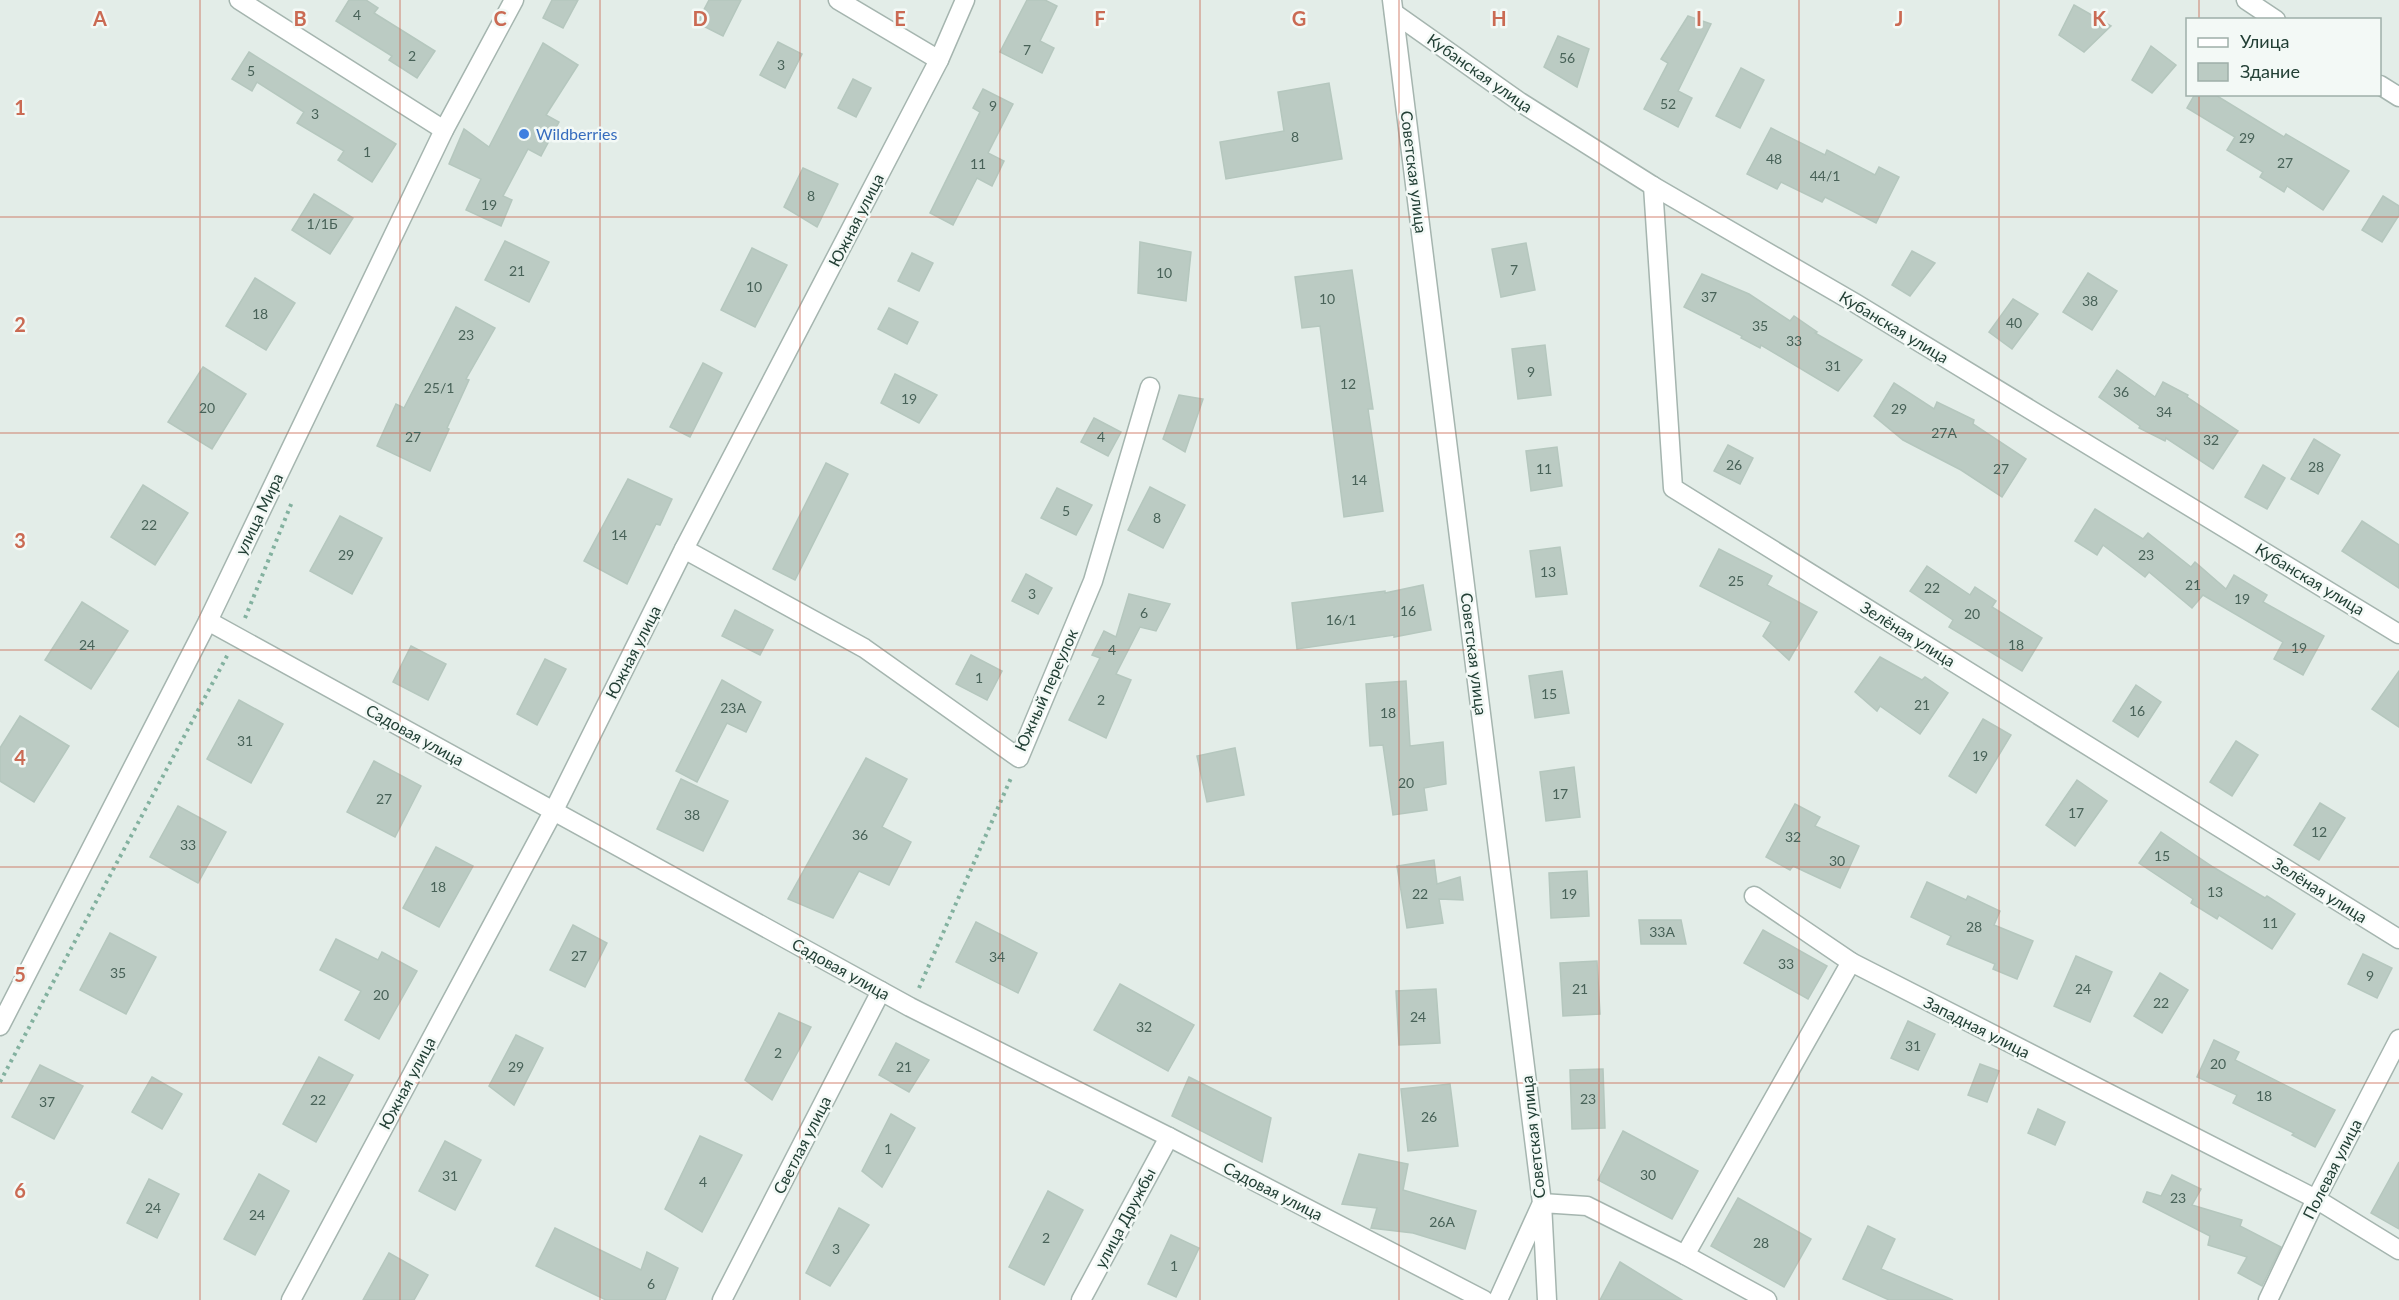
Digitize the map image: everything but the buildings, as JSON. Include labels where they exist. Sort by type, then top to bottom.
[{"type":"street","points":[[239,0],[444,130]]},
{"type":"street","name":"улица Мира","points":[[0,1026],[208,621],[444,130],[514,0]]},
{"type":"street","points":[[838,0],[939,60]]},
{"type":"street","name":"Южная улица","points":[[291,1300],[554,810],[684,549],[939,60],[965,0]]},
{"type":"street","points":[[2246,0],[2273,18]]},
{"type":"street","name":"Кубанская улица","points":[[1393,6],[1521,102],[1653,186],[1855,303],[2399,634]]},
{"type":"street","name":"Советская улица","points":[[1393,6],[1542,1203],[1498,1300]]},
{"type":"street","points":[[2381,86],[2399,97]]},
{"type":"street","name":"Зелёная улица","points":[[1653,186],[1673,488],[2399,939]]},
{"type":"street","name":"Южный переулок","points":[[684,549],[864,648],[1019,758],[1093,581],[1150,387]]},
{"type":"street","name":"Садовая улица","points":[[208,621],[910,1007],[1169,1137],[1484,1300]]},
{"type":"street","name":"Западная улица","points":[[1754,896],[1851,962],[2316,1199],[2399,1250]]},
{"type":"street","points":[[1685,1255],[1851,962]]},
{"type":"street","name":"Светлая улица","points":[[723,1300],[881,991]]},
{"type":"street","name":"Полевая улица","points":[[2268,1300],[2316,1199],[2399,1039]]},
{"type":"street","name":"улица Дружбы","points":[[1081,1300],[1169,1137]]},
{"type":"street","points":[[1547,1300],[1542,1203],[1587,1206],[1685,1255],[1767,1300]]},
{"type":"path","points":[[0,1082],[237,637],[296,493]]},
{"type":"path","points":[[910,1007],[1019,758]]},
{"type":"place","name":"Wildberries","points":[[524,134]]}]
